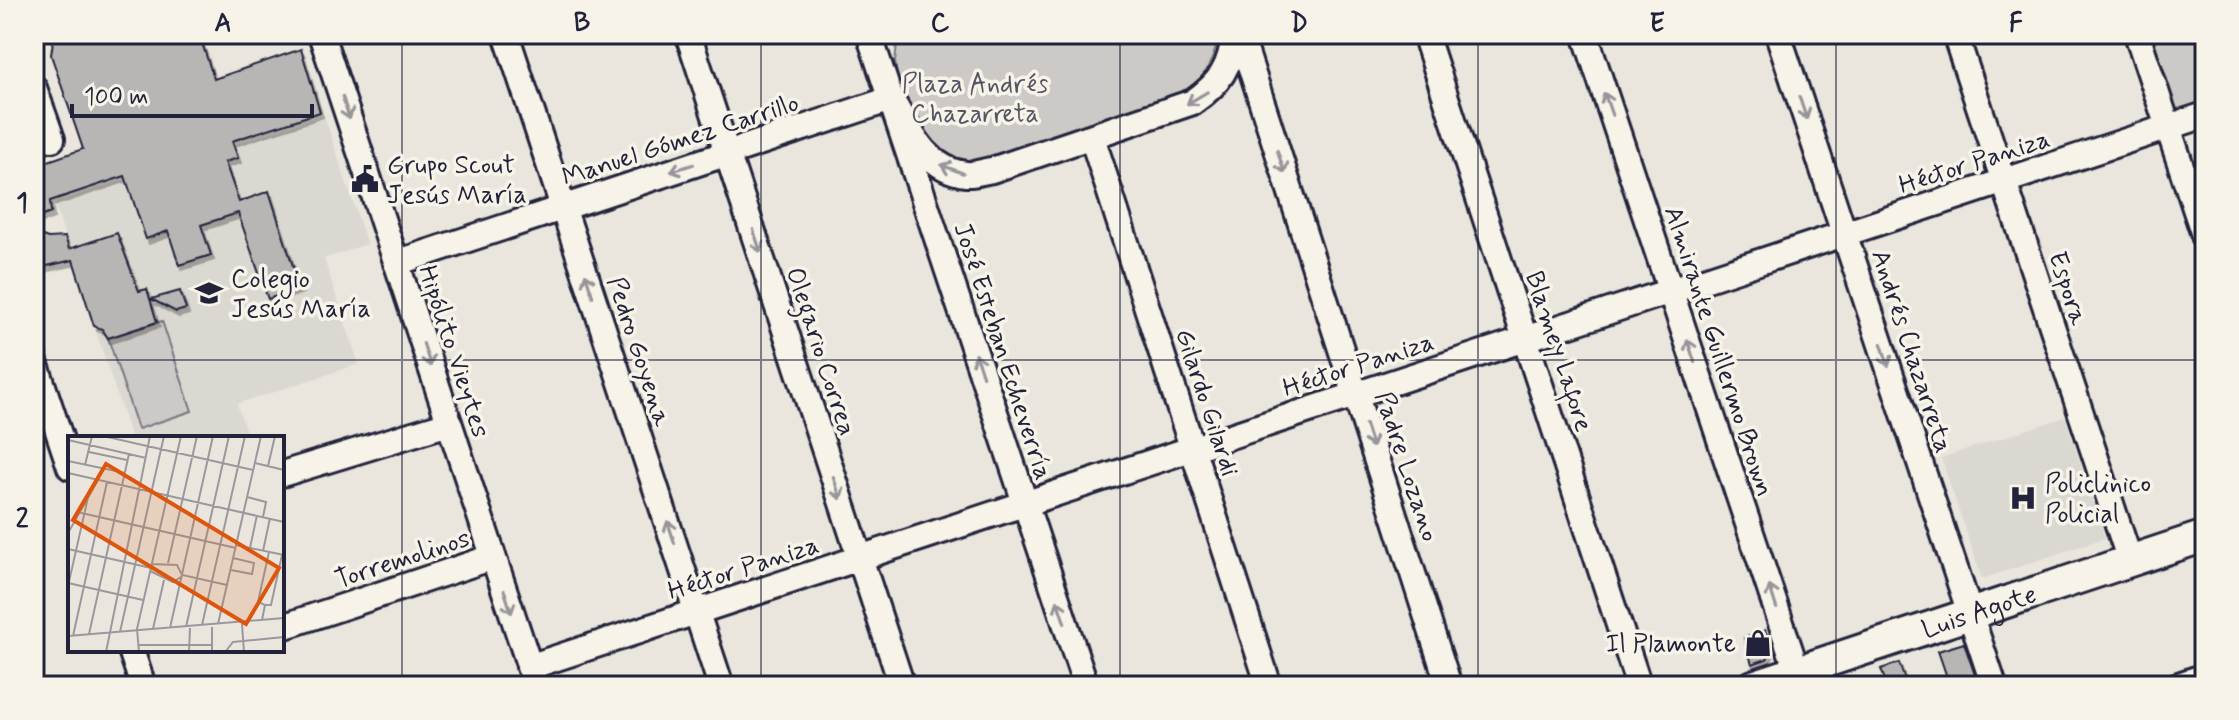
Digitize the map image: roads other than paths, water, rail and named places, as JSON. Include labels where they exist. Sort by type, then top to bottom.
[{"type":"main road","name":"Luis Agote","points":[[1753,686],[1800,679],[1969,614],[2205,536]]},
{"type":"street","name":"Hipólito Vieytes","points":[[321,34],[533,676]]},
{"type":"street","name":"Pedro Goyena","points":[[506,34],[721,686]]},
{"type":"street","name":"Olegario Correa","points":[[688,34],[902,686]]},
{"type":"street","name":"José Esteban Echeverría","points":[[869,34],[1086,686]]},
{"type":"street","points":[[887,34],[886,60],[891,99],[930,158],[946,168],[967,174],[992,170],[1193,102],[1211,90],[1224,72],[1232,57],[1237,34]]},
{"type":"street","name":"Padre Lozano","points":[[1237,34],[1449,686]]},
{"type":"street","name":"Blamey Lafore","points":[[1425,34],[1639,686]]},
{"type":"street","name":"Almirante Guillermo Brown","points":[[1585,34],[1800,679]]},
{"type":"street","name":"Andrés Chazarreta","points":[[1778,34],[1994,686]]},
{"type":"street","name":"Espora","points":[[1955,34],[2130,561]]},
{"type":"street","points":[[2137,34],[2205,238]]},
{"type":"street","points":[[34,88],[52,139]]},
{"type":"street","name":"Manuel Gómez Carrillo","points":[[396,263],[891,99]]},
{"type":"street","name":"Héctor Paniza","points":[[533,676],[697,611],[2205,115]]},
{"type":"street","name":"Gilardo Gilardi","points":[[1092,137],[1269,686]]},
{"type":"street","points":[[34,359],[68,461]]},
{"type":"street","points":[[284,473],[449,423]]},
{"type":"street","name":"Torremolinos","points":[[284,626],[493,557]]},
{"type":"street","points":[[132,652],[143,686]]},
{"type":"street","points":[[2176,686],[2205,676]]},
{"type":"place","name":"Grupo Scout Jesús María","points":[[365,179]]},
{"type":"place","name":"Colegio Jesús María","points":[[209,293]]},
{"type":"place","name":"Policlinico Policial","points":[[2023,498]]},
{"type":"place","name":"Il Plamonte","points":[[1758,643]]},
{"type":"park label","name":"Plaza Andrés Chazarreta","points":[[975,98]]}]
